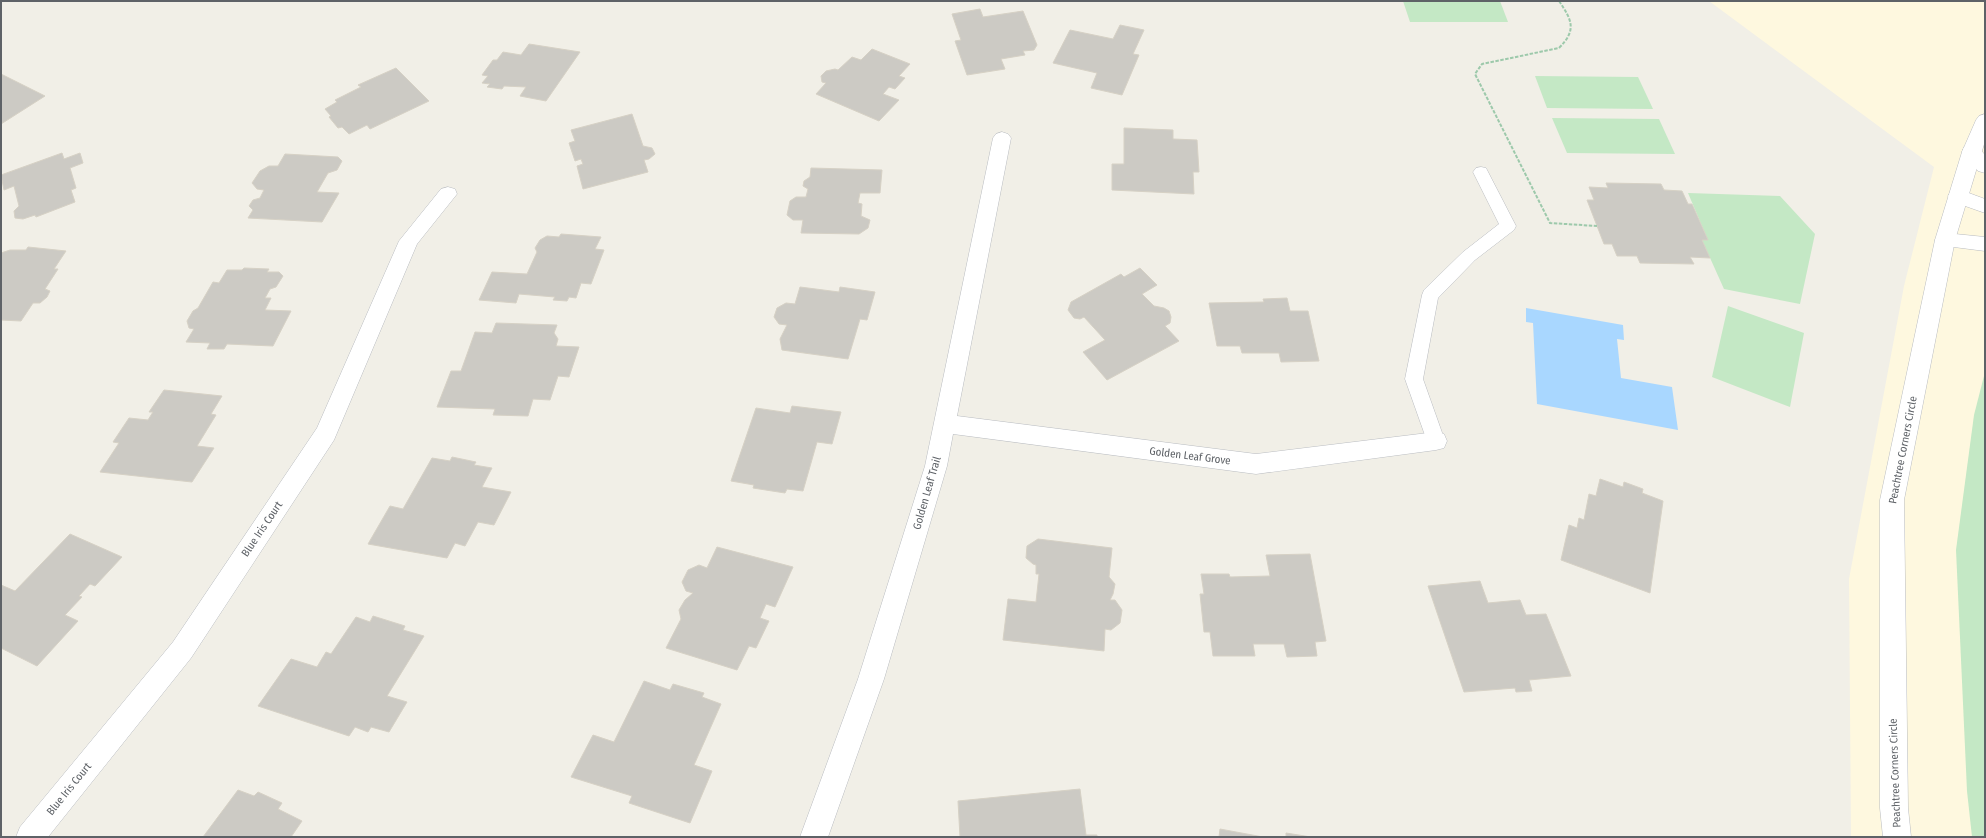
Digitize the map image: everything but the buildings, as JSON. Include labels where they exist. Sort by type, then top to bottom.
[{"type":"street","name":"Peachtree Corners Circle","points":[[1897,837],[1894,808],[1892,500],[1945,240],[1958,196],[1978,159],[1985,120]]},
{"type":"street","name":"Golden Leaf Trail","points":[[814,837],[871,679],[936,466],[1002,138]]},
{"type":"street","name":"Blue Iris Court","points":[[30,837],[182,650],[326,433],[409,240],[448,194]]},
{"type":"street","points":[[1958,196],[1985,206]]},
{"type":"street","points":[[1945,240],[1985,244]]},
{"type":"street","name":"Golden Leaf Grove","points":[[944,424],[1256,464],[1436,441]]},
{"type":"lane","points":[[1436,441],[1414,379],[1430,295],[1469,256],[1508,226],[1481,172]]},
{"type":"path","points":[[1559,1],[1567,13],[1572,26],[1568,39],[1559,48],[1482,64],[1475,74],[1479,85],[1550,223],[1597,226]]},
{"type":"shaded area","points":[[1709,1],[1985,1],[1985,837],[1851,837],[1849,579],[1904,286],[1934,167]]},
{"type":"green space","points":[[1403,1],[1500,1],[1508,22],[1410,22]]},
{"type":"green space","points":[[1535,76],[1638,77],[1653,109],[1547,108]]},
{"type":"green space","points":[[1552,118],[1659,119],[1675,154],[1567,153]]},
{"type":"green space","points":[[1688,193],[1780,196],[1815,234],[1800,304],[1724,289],[1702,240],[1708,240]]},
{"type":"green space","points":[[1728,306],[1804,333],[1790,407],[1712,377]]},
{"type":"green space","points":[[1985,372],[1985,837],[1972,837],[1967,791],[1956,550],[1974,415]]},
{"type":"water","points":[[1526,308],[1623,325],[1624,340],[1617,339],[1621,378],[1672,387],[1678,430],[1537,404],[1533,323],[1526,322]]}]
